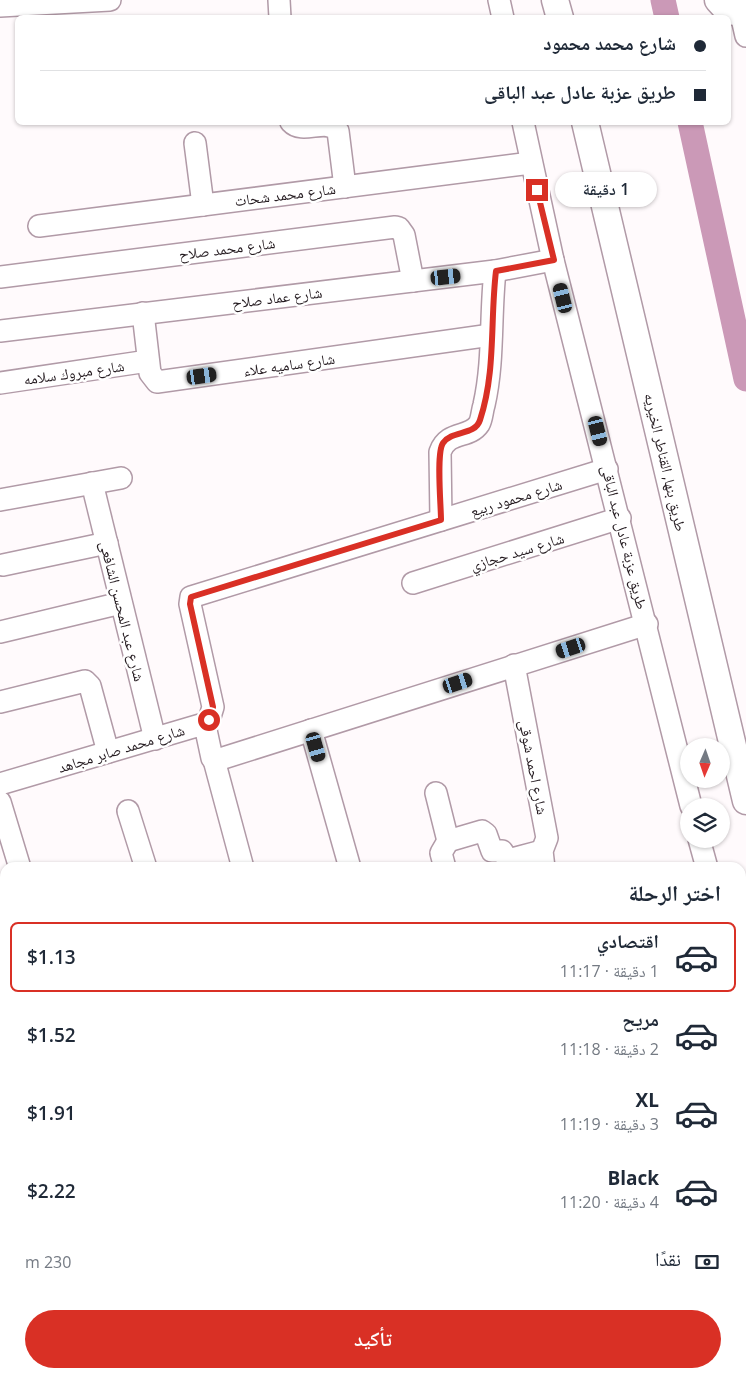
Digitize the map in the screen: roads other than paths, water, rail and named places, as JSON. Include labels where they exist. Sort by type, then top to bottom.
[{"type":"street","points":[[0,6],[110,0]]},
{"type":"street","points":[[279,0],[280,15]]},
{"type":"street","points":[[499,0],[502,15]]},
{"type":"street","points":[[555,0],[559,15]]},
{"type":"street","points":[[718,0],[728,11],[744,21]]},
{"type":"street","points":[[295,125],[298,127],[329,126],[338,131],[345,187]]},
{"type":"street","name":"طريق عزبة عادل عبد الباقى","points":[[524,125],[554,260],[690,798]]},
{"type":"street","name":"طريق بنها, القناطر الخيريه","points":[[586,125],[746,801]]},
{"type":"street","points":[[195,142],[203,205]]},
{"type":"street","name":"شارع محمد شحات","points":[[39,226],[531,163]]},
{"type":"street","name":"شارع محمد صلاح","points":[[0,277],[395,227],[399,228],[404,235],[413,280]]},
{"type":"street","name":"شارع عماد صلاح","points":[[0,330],[496,271],[554,260]]},
{"type":"street","points":[[441,520],[440,452],[448,439],[479,424],[487,391],[496,271]]},
{"type":"street","name":"شارع ساميه علاء","points":[[142,313],[148,361],[152,378],[157,382],[491,335]]},
{"type":"street","name":"شارع مبروك سلامه","points":[[0,382],[148,361]]},
{"type":"street","name":"شارع محمود ربيع","points":[[203,726],[209,720],[213,707],[190,604],[191,597],[194,595],[607,469]]},
{"type":"street","points":[[0,500],[121,478]]},
{"type":"street","name":"شارع عبد المحسن الشافعى","points":[[92,483],[120,604],[155,739]]},
{"type":"street","name":"شارع سيد حجازي","points":[[413,583],[620,518]]},
{"type":"street","points":[[3,565],[107,544]]},
{"type":"street","points":[[0,632],[120,604]]},
{"type":"street","points":[[214,760],[647,624]]},
{"type":"street","name":"شارع احمد شوقى","points":[[514,666],[547,838],[543,859]]},
{"type":"street","points":[[0,702],[85,681],[90,686],[108,752]]},
{"type":"street","name":"شارع محمد صابر مجاهد","points":[[0,784],[155,739],[196,725],[203,726],[241,862]]},
{"type":"street","points":[[311,730],[348,862]]},
{"type":"street","points":[[436,793],[448,842]]},
{"type":"street","points":[[0,802],[18,862]]},
{"type":"street","points":[[128,811],[144,862]]},
{"type":"street","points":[[443,862],[441,853],[448,842],[482,831],[486,834],[492,852],[502,851],[508,860],[543,859]]},
{"type":"street","points":[[702,848],[705,862]]},
{"type":"waterway","points":[[663,0],[666,15]]},
{"type":"waterway","points":[[691,125],[746,379]]}]
